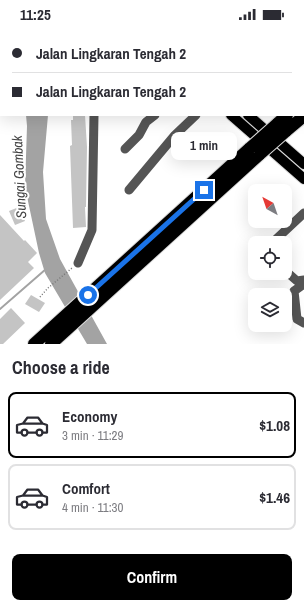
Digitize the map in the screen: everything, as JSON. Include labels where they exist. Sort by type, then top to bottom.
[{"type":"highway","points":[[281,128],[287,116]]},
{"type":"highway","points":[[51,344],[63,334],[91,300],[255,151],[281,128],[304,116]]},
{"type":"highway","points":[[34,344],[60,320],[91,300]]},
{"type":"main road","points":[[232,116],[304,179]]},
{"type":"main road","points":[[250,116],[304,164]]},
{"type":"street","points":[[78,263],[92,230],[94,116]]},
{"type":"street","points":[[125,149],[139,135],[146,122],[154,116]]},
{"type":"street","points":[[129,190],[175,135],[195,116]]},
{"type":"street","points":[[279,236],[304,213]]},
{"type":"street","points":[[292,276],[297,281],[304,280]]},
{"type":"street","points":[[304,284],[294,291],[297,318],[304,323]]},
{"type":"path","points":[[40,296],[78,263]]},
{"type":"shaded area","name":"Sungai Gombak","points":[[26,116],[48,116],[43,172],[46,219],[60,259],[107,344],[87,344],[45,273],[39,253],[25,187]]},
{"type":"building","points":[[73,116],[85,116],[87,147],[85,207],[86,227],[73,228],[70,146],[72,145],[71,120],[73,120]]},
{"type":"building","points":[[19,207],[25,221],[15,225],[9,211]]},
{"type":"building","points":[[0,215],[37,253],[28,262],[34,268],[0,300]]},
{"type":"building","points":[[31,295],[45,303],[39,312],[25,304]]},
{"type":"building","points":[[11,308],[25,323],[3,344],[0,344],[0,319]]},
{"type":"waterway","points":[[0,309],[46,269]]},
{"type":"route","points":[[88,295],[204,190]]}]
